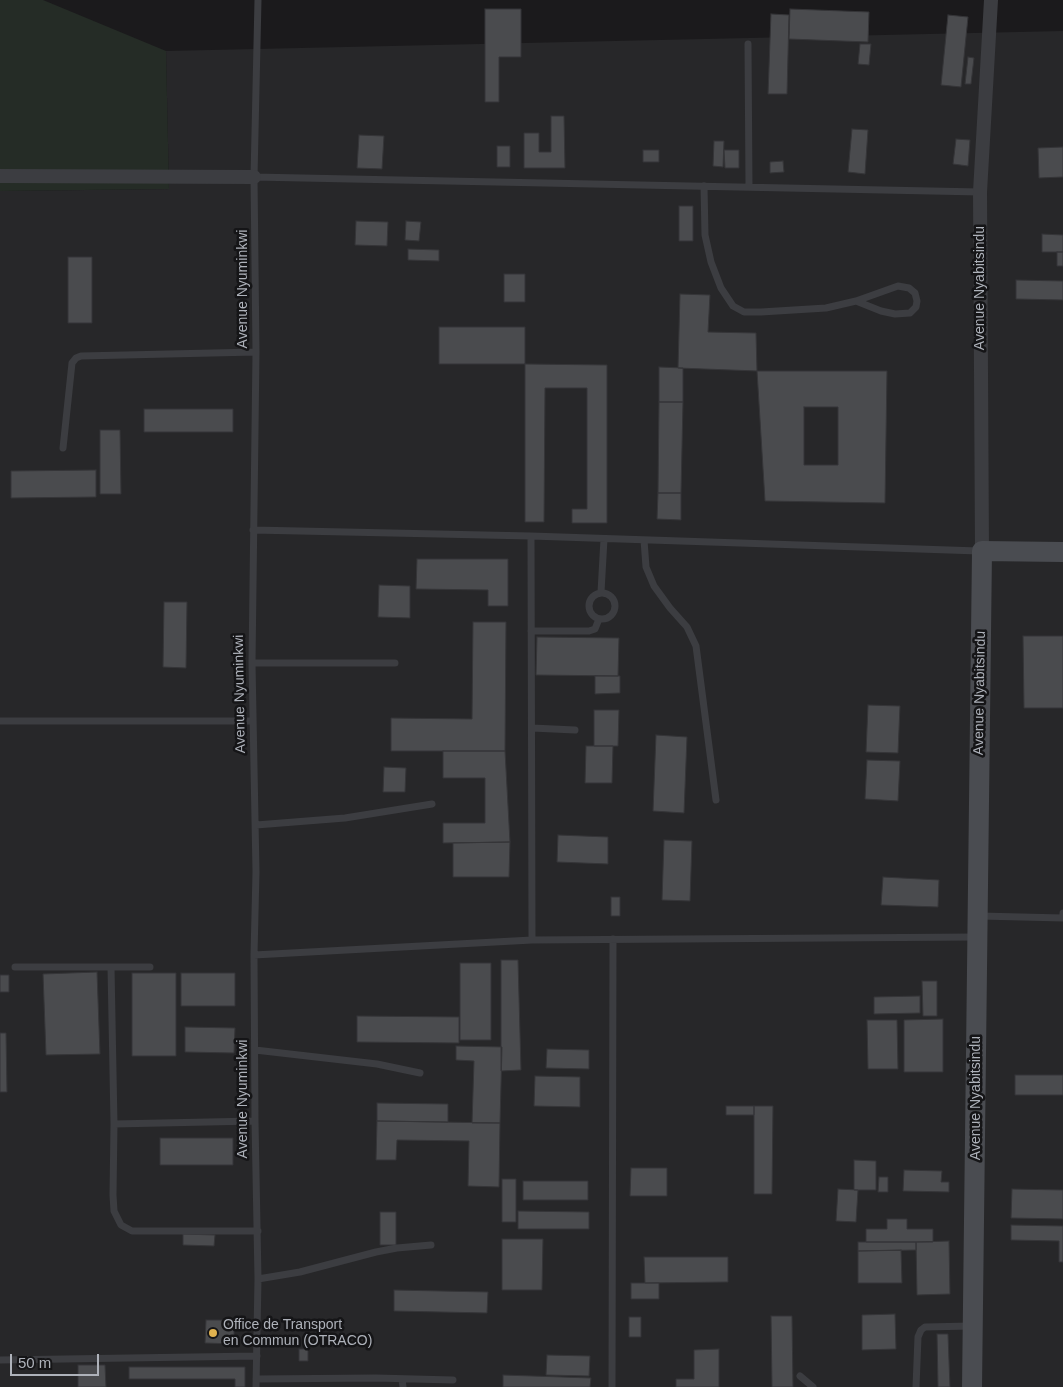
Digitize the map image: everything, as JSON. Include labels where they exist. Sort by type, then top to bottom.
[{"type":"street","name":"Avenue Nyabitsindu","points":[[972,1387],[982,551],[980,192],[990,0]]},
{"type":"street","points":[[0,176],[254,177]]},
{"type":"street","points":[[982,551],[1063,552]]},
{"type":"lane","name":"Avenue Nyuminkwi","points":[[256,1383],[258,1231],[254,955],[256,825],[252,663],[256,352],[254,177],[258,0]]},
{"type":"lane","points":[[748,44],[749,188]]},
{"type":"lane","points":[[254,177],[980,192]]},
{"type":"lane","points":[[704,186],[705,235],[711,262],[721,288],[733,306],[744,312],[826,308],[856,301],[898,286],[909,288],[915,293],[917,301],[916,307],[910,314],[895,314],[881,311],[856,301]]},
{"type":"lane","points":[[63,448],[72,363],[76,358],[82,356],[256,352]]},
{"type":"lane","points":[[253,530],[531,536],[982,551]]},
{"type":"lane","points":[[531,536],[532,940]]},
{"type":"lane","points":[[601,592],[604,539]]},
{"type":"lane","points":[[644,540],[646,567],[654,586],[687,627],[696,646],[716,800]]},
{"type":"lane","points":[[601,592],[608,594],[614,599],[616,607],[613,614],[607,618],[600,619],[593,616],[589,609],[589,602],[601,592]]},
{"type":"lane","points":[[531,631],[588,631],[595,629],[600,619]]},
{"type":"lane","points":[[252,663],[395,663]]},
{"type":"lane","points":[[0,722],[252,722]]},
{"type":"lane","points":[[532,728],[575,730]]},
{"type":"lane","points":[[256,825],[345,818],[432,804]]},
{"type":"lane","points":[[977,916],[1063,918],[1063,912]]},
{"type":"lane","points":[[254,955],[532,940],[977,937]]},
{"type":"lane","points":[[612,1387],[613,939]]},
{"type":"lane","points":[[15,967],[150,966]]},
{"type":"lane","points":[[111,967],[114,1212],[121,1226],[132,1231],[258,1231]]},
{"type":"lane","points":[[255,1050],[377,1064],[420,1073]]},
{"type":"lane","points":[[114,1124],[255,1121]]},
{"type":"lane","points":[[258,1279],[300,1272],[376,1252],[431,1245]]},
{"type":"lane","points":[[916,1387],[918,1337],[921,1330],[925,1327],[974,1326]]},
{"type":"lane","points":[[0,1360],[257,1356]]},
{"type":"lane","points":[[800,1376],[813,1387]]},
{"type":"lane","points":[[256,1383],[376,1378],[402,1383],[453,1380]]},
{"type":"shaded area","points":[[0,0],[43,0],[166,51],[169,189],[0,191]]},
{"type":"shaded area","points":[[1063,31],[1063,1387],[0,1387],[0,191],[169,189],[166,51]]},
{"type":"building","points":[[485,9],[521,9],[521,57],[499,57],[499,102],[485,102]]},
{"type":"building","points":[[790,9],[869,12],[868,42],[789,39]]},
{"type":"building","points":[[771,14],[789,15],[787,94],[768,94]]},
{"type":"building","points":[[948,15],[968,17],[961,87],[941,85]]},
{"type":"building","points":[[860,44],[871,44],[869,65],[858,64]]},
{"type":"building","points":[[968,57],[974,58],[971,84],[965,84]]},
{"type":"building","points":[[551,116],[564,116],[565,168],[524,168],[524,133],[539,133],[539,152],[551,152]]},
{"type":"building","points":[[852,129],[868,130],[865,174],[848,172]]},
{"type":"building","points":[[359,135],[384,136],[382,169],[357,168]]},
{"type":"building","points":[[956,139],[970,140],[968,166],[953,164]]},
{"type":"building","points":[[714,141],[724,141],[723,167],[713,166]]},
{"type":"building","points":[[497,146],[510,146],[510,167],[497,167]]},
{"type":"building","points":[[1063,147],[1063,177],[1039,178],[1038,148]]},
{"type":"building","points":[[643,150],[659,150],[659,162],[643,162]]},
{"type":"building","points":[[724,150],[739,150],[739,168],[725,168]]},
{"type":"building","points":[[783,161],[784,172],[770,173],[770,162]]},
{"type":"building","points":[[679,206],[693,206],[693,241],[679,241]]},
{"type":"building","points":[[356,221],[388,222],[387,246],[355,245]]},
{"type":"building","points":[[406,221],[421,222],[419,241],[405,240]]},
{"type":"building","points":[[1042,234],[1063,235],[1063,252],[1042,252]]},
{"type":"building","points":[[408,249],[439,250],[439,261],[408,260]]},
{"type":"building","points":[[1057,252],[1063,252],[1063,266],[1057,266]]},
{"type":"building","points":[[68,257],[92,257],[92,323],[68,323]]},
{"type":"building","points":[[504,274],[525,274],[525,302],[504,302]]},
{"type":"building","points":[[1016,280],[1063,281],[1063,300],[1016,299]]},
{"type":"building","points":[[680,294],[710,295],[708,332],[756,333],[757,371],[678,368]]},
{"type":"building","points":[[439,327],[525,327],[525,364],[439,364]]},
{"type":"building","points":[[525,364],[607,365],[607,523],[572,523],[572,509],[587,509],[587,388],[545,388],[544,522],[525,522]]},
{"type":"building","points":[[659,367],[683,368],[683,402],[659,402]]},
{"type":"building","points":[[757,371],[887,371],[885,503],[765,501]],"holes":[[[804,407],[838,407],[838,465],[804,465]]]},
{"type":"building","points":[[659,402],[683,402],[681,493],[658,493]]},
{"type":"building","points":[[144,409],[233,409],[233,432],[144,432]]},
{"type":"building","points":[[100,430],[120,430],[121,494],[100,494]]},
{"type":"building","points":[[96,470],[96,497],[11,498],[11,471]]},
{"type":"building","points":[[658,493],[681,493],[681,520],[657,519]]},
{"type":"building","points":[[417,559],[508,559],[508,606],[488,606],[488,590],[416,589]]},
{"type":"building","points":[[379,585],[410,586],[410,618],[378,617]]},
{"type":"building","points":[[164,602],[187,602],[186,668],[163,667]]},
{"type":"building","points":[[473,622],[506,622],[505,751],[391,751],[391,718],[472,719]]},
{"type":"building","points":[[1023,636],[1063,636],[1063,708],[1024,708]]},
{"type":"building","points":[[537,637],[619,638],[618,676],[536,675]]},
{"type":"building","points":[[595,676],[620,676],[620,693],[595,694]]},
{"type":"building","points":[[868,705],[900,706],[898,753],[866,752]]},
{"type":"building","points":[[594,710],[619,710],[618,746],[594,746]]},
{"type":"building","points":[[656,735],[687,737],[684,813],[653,811]]},
{"type":"building","points":[[586,746],[613,746],[612,783],[585,783]]},
{"type":"building","points":[[443,751],[505,751],[510,842],[443,843],[443,823],[485,823],[485,778],[443,778]]},
{"type":"building","points":[[867,760],[900,761],[898,801],[865,799]]},
{"type":"building","points":[[384,767],[406,768],[405,792],[383,792]]},
{"type":"building","points":[[558,835],[608,837],[608,864],[557,862]]},
{"type":"building","points":[[664,840],[692,841],[690,901],[662,900]]},
{"type":"building","points":[[510,842],[509,877],[453,877],[453,843]]},
{"type":"building","points":[[883,877],[939,880],[938,907],[881,905]]},
{"type":"building","points":[[611,897],[620,897],[620,916],[611,916]]},
{"type":"building","points":[[501,960],[518,960],[521,1070],[501,1071]]},
{"type":"building","points":[[460,963],[491,963],[491,1040],[460,1040]]},
{"type":"building","points":[[97,972],[100,1054],[46,1055],[43,974]]},
{"type":"building","points":[[132,973],[176,973],[176,1056],[132,1056]]},
{"type":"building","points":[[181,973],[235,973],[235,1006],[181,1006]]},
{"type":"building","points":[[0,975],[9,975],[9,992],[0,992]]},
{"type":"building","points":[[922,981],[937,981],[937,1016],[923,1016]]},
{"type":"building","points":[[920,996],[920,1013],[874,1014],[874,997]]},
{"type":"building","points":[[357,1016],[459,1017],[459,1043],[357,1042]]},
{"type":"building","points":[[943,1019],[943,1072],[904,1072],[904,1020]]},
{"type":"building","points":[[867,1020],[897,1020],[898,1069],[868,1069]]},
{"type":"building","points":[[185,1027],[235,1028],[234,1053],[185,1052]]},
{"type":"building","points":[[0,1033],[6,1033],[7,1092],[0,1092]]},
{"type":"building","points":[[456,1046],[502,1047],[500,1123],[472,1123],[474,1061],[456,1060]]},
{"type":"building","points":[[547,1049],[589,1050],[589,1069],[546,1068]]},
{"type":"building","points":[[1015,1075],[1063,1075],[1063,1095],[1015,1095]]},
{"type":"building","points":[[535,1076],[580,1077],[580,1107],[534,1106]]},
{"type":"building","points":[[377,1103],[448,1104],[448,1122],[377,1121]]},
{"type":"building","points":[[726,1106],[754,1106],[754,1115],[726,1115]]},
{"type":"building","points":[[754,1106],[773,1106],[772,1194],[754,1194]]},
{"type":"building","points":[[377,1121],[500,1123],[499,1187],[468,1186],[469,1141],[397,1140],[396,1160],[376,1160]]},
{"type":"building","points":[[160,1138],[233,1138],[233,1165],[160,1165]]},
{"type":"building","points":[[854,1160],[876,1161],[876,1190],[854,1190]]},
{"type":"building","points":[[631,1168],[667,1168],[667,1196],[630,1196]]},
{"type":"building","points":[[904,1170],[942,1171],[941,1182],[949,1182],[949,1192],[903,1191]]},
{"type":"building","points":[[879,1177],[888,1177],[888,1192],[878,1192]]},
{"type":"building","points":[[502,1179],[516,1179],[516,1222],[502,1222]]},
{"type":"building","points":[[523,1181],[588,1181],[588,1200],[523,1200]]},
{"type":"building","points":[[838,1189],[858,1190],[856,1222],[836,1221]]},
{"type":"building","points":[[1012,1189],[1063,1190],[1063,1219],[1011,1218]]},
{"type":"building","points":[[518,1211],[589,1212],[589,1229],[518,1229]]},
{"type":"building","points":[[380,1212],[396,1212],[396,1245],[380,1245]]},
{"type":"building","points":[[887,1219],[907,1219],[907,1229],[933,1229],[933,1242],[866,1242],[866,1229],[887,1229]]},
{"type":"building","points":[[1011,1225],[1063,1226],[1063,1262],[1059,1262],[1059,1241],[1011,1240]]},
{"type":"building","points":[[183,1234],[215,1235],[214,1246],[183,1245]]},
{"type":"building","points":[[502,1239],[543,1239],[542,1290],[502,1290]]},
{"type":"building","points":[[949,1241],[950,1294],[917,1295],[916,1242]]},
{"type":"building","points":[[858,1242],[916,1242],[916,1250],[858,1251]]},
{"type":"building","points":[[901,1250],[902,1283],[858,1283],[858,1251]]},
{"type":"building","points":[[644,1257],[728,1257],[728,1282],[645,1283]]},
{"type":"building","points":[[631,1283],[659,1283],[659,1299],[631,1299]]},
{"type":"building","points":[[394,1290],[488,1292],[487,1313],[394,1311]]},
{"type":"building","points":[[895,1314],[896,1349],[862,1350],[862,1315]]},
{"type":"building","points":[[771,1316],[792,1316],[793,1387],[772,1387]]},
{"type":"building","points":[[629,1317],[641,1317],[641,1337],[629,1337]]},
{"type":"building","points":[[206,1320],[234,1320],[234,1344],[205,1343]]},
{"type":"building","points":[[937,1334],[948,1334],[950,1387],[938,1387]]},
{"type":"building","points":[[299,1349],[308,1349],[308,1361],[299,1361]]},
{"type":"building","points":[[719,1349],[719,1387],[676,1387],[676,1379],[694,1379],[694,1350]]},
{"type":"building","points":[[547,1355],[590,1356],[589,1376],[546,1375]]},
{"type":"building","points":[[78,1365],[105,1365],[106,1387],[78,1387]]},
{"type":"building","points":[[129,1367],[245,1367],[245,1387],[235,1387],[235,1379],[129,1379]]},
{"type":"building","points":[[503,1375],[591,1378],[590,1387],[503,1387]]},
{"type":"place","name":"Office de Transport en Commun (OTRACO)","points":[[213,1333]]}]
